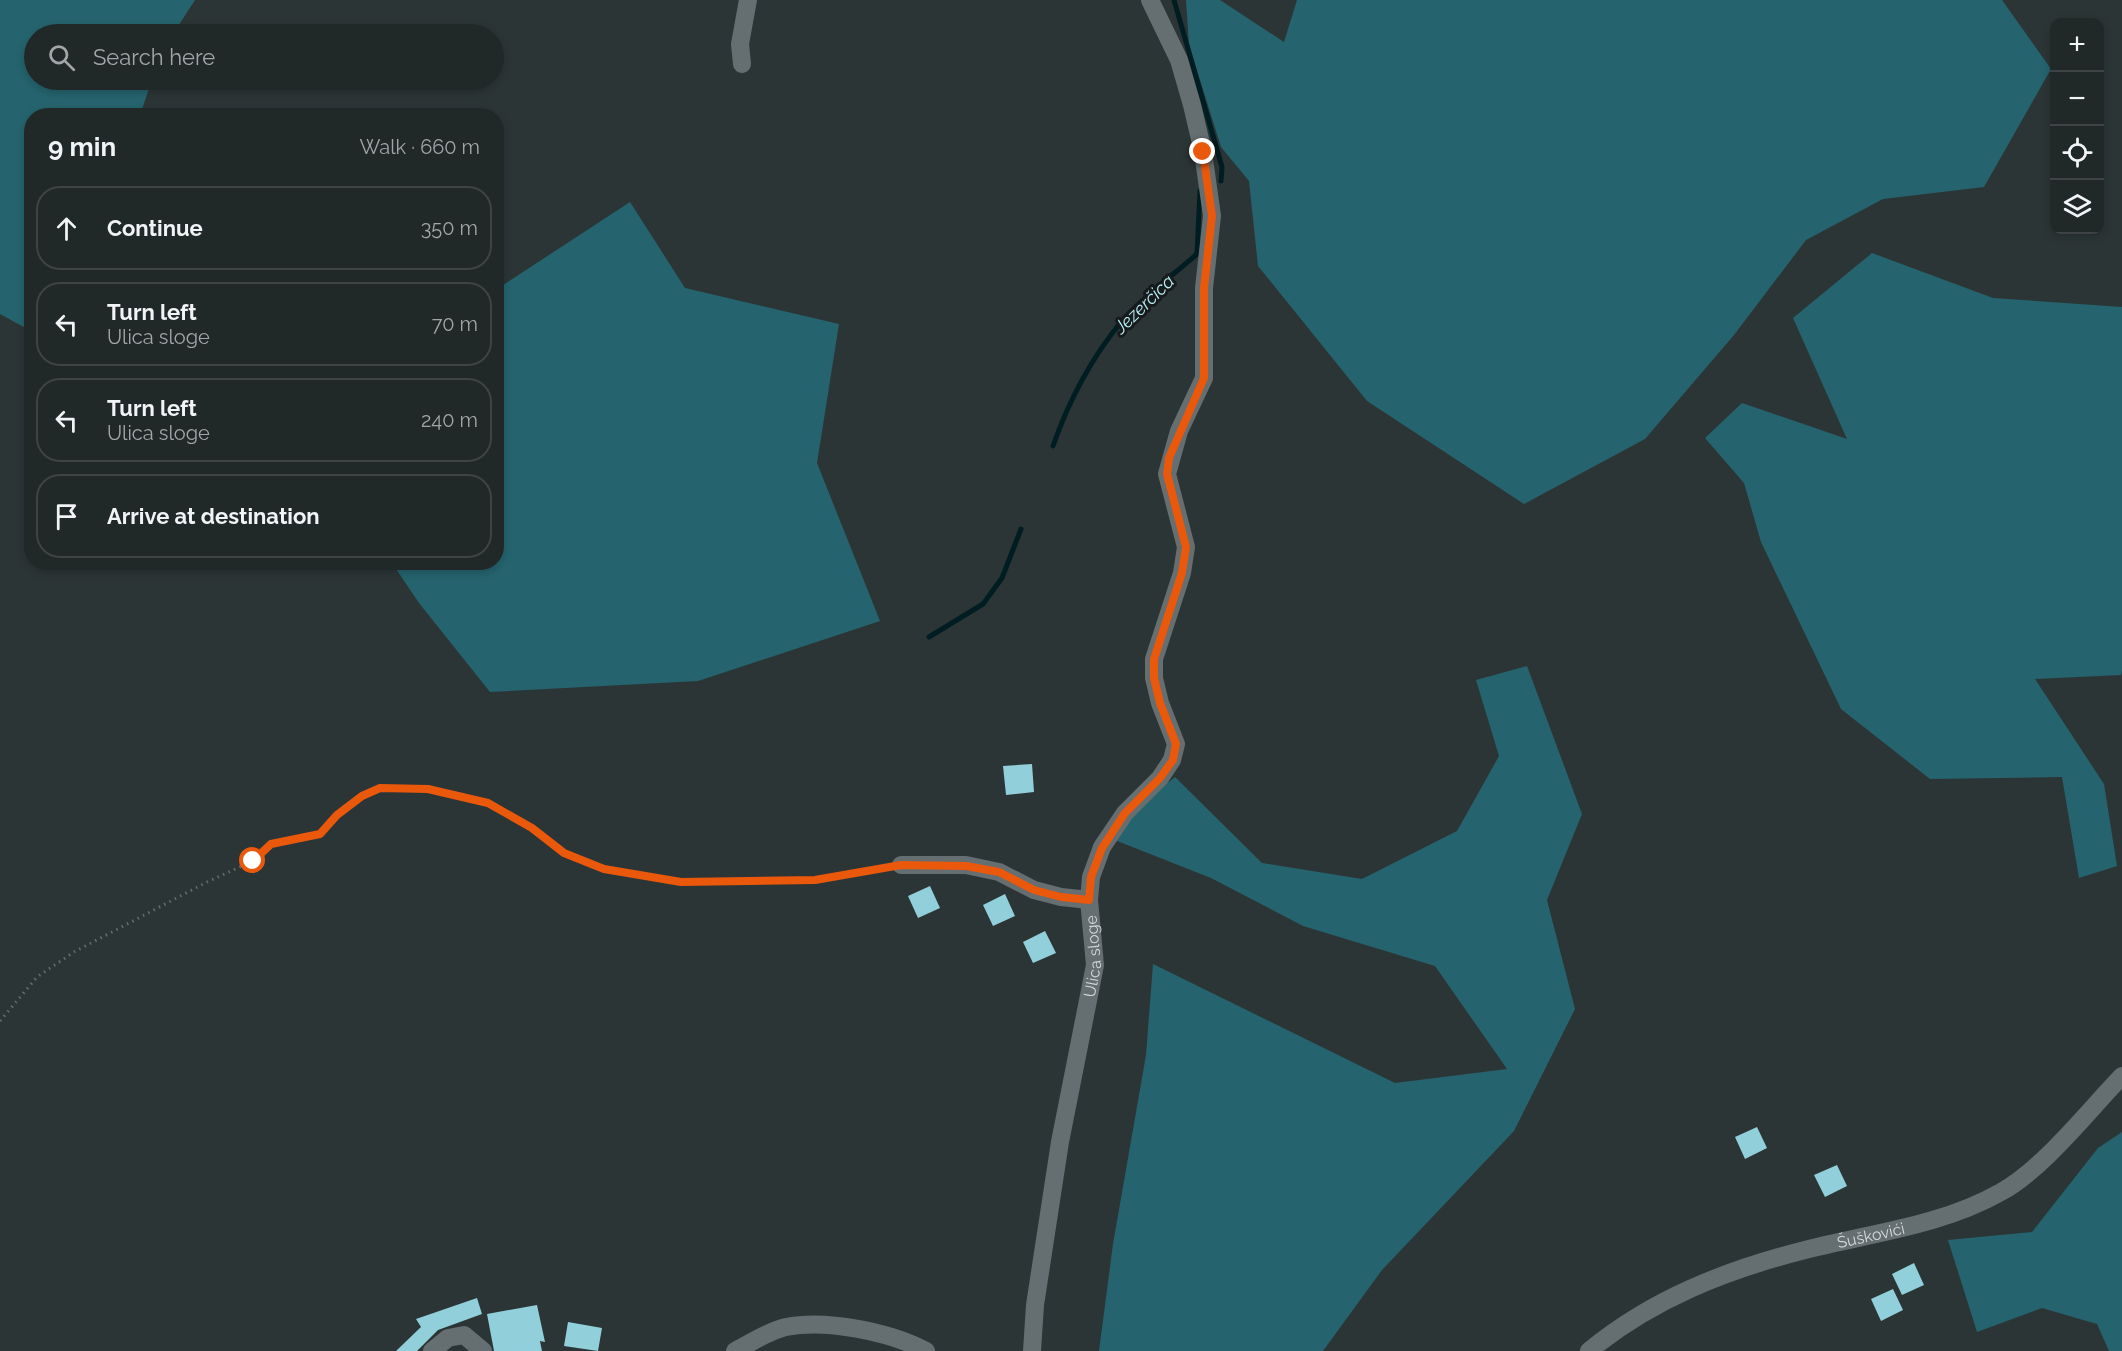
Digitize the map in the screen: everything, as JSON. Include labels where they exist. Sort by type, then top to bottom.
[{"type":"street","points":[[742,64],[740,44],[748,0]]},
{"type":"street","name":"Ulica sloge","points":[[1032,1351],[1035,1305],[1060,1142],[1095,965],[1089,900],[1091,877],[1102,848],[1125,813],[1160,778],[1173,760],[1176,744],[1160,703],[1154,678],[1154,659],[1182,573],[1186,547],[1167,474],[1179,431],[1204,378],[1204,288],[1212,216],[1203,152],[1179,60],[1150,0]]},
{"type":"street","points":[[901,865],[966,866],[999,872],[1034,890],[1061,897],[1089,900]]},
{"type":"street","name":"Šuškovići","points":[[1589,1351],[1653,1307],[1710,1279],[1805,1250],[1897,1231],[1965,1208],[2001,1192],[2026,1175],[2122,1076]]},
{"type":"street","points":[[735,1351],[784,1328],[807,1325],[875,1331],[905,1340],[926,1351]]},
{"type":"street","points":[[432,1351],[448,1338],[464,1335],[483,1351]]},
{"type":"path","points":[[0,1020],[38,977],[74,952],[207,882],[253,861],[271,844],[320,834],[337,815],[362,796],[380,788],[428,789],[488,803],[532,828],[564,853],[604,869],[681,882],[815,880],[901,865]]},
{"type":"shaded area","points":[[0,0],[195,0],[179,24],[24,24],[24,90],[149,90],[142,108],[24,108],[24,327],[0,314]]},
{"type":"shaded area","points":[[1186,0],[1220,0],[1284,42],[1297,0],[2002,0],[2050,71],[1984,187],[1883,199],[1806,240],[1734,335],[1645,439],[1524,504],[1367,401],[1258,266],[1249,181],[1221,147],[1189,45]]},
{"type":"shaded area","points":[[630,202],[685,288],[839,324],[817,463],[880,621],[698,681],[490,692],[419,603],[397,570],[504,570],[504,284]]},
{"type":"shaded area","points":[[1872,253],[1993,298],[2122,307],[2122,671],[2121,675],[2035,679],[2104,784],[2117,866],[2079,878],[2062,777],[1930,779],[1841,709],[1761,542],[1744,483],[1705,438],[1742,403],[1847,439],[1793,318]]},
{"type":"shaded area","points":[[1527,666],[1582,814],[1547,900],[1575,1009],[1514,1131],[1382,1270],[1323,1351],[1099,1351],[1113,1244],[1146,1055],[1153,964],[1395,1083],[1507,1069],[1435,966],[1303,926],[1211,878],[1102,835],[1175,777],[1262,863],[1362,879],[1457,831],[1499,756],[1476,680]]},
{"type":"shaded area","points":[[2122,1132],[2122,1351],[2109,1351],[2097,1324],[2042,1308],[1977,1332],[1948,1240],[2032,1232],[2098,1148]]},
{"type":"building","points":[[1032,764],[1034,792],[1006,795],[1003,766]]},
{"type":"building","points":[[930,886],[940,908],[918,918],[908,896]]},
{"type":"building","points":[[1005,894],[1015,916],[993,926],[983,905]]},
{"type":"building","points":[[1045,931],[1056,953],[1033,963],[1023,942]]},
{"type":"building","points":[[1757,1127],[1767,1148],[1745,1159],[1735,1137]]},
{"type":"building","points":[[1837,1165],[1847,1186],[1825,1197],[1814,1175]]},
{"type":"building","points":[[1914,1263],[1924,1285],[1902,1295],[1892,1274]]},
{"type":"building","points":[[1893,1289],[1903,1310],[1881,1321],[1871,1299]]},
{"type":"building","points":[[477,1298],[482,1314],[438,1330],[417,1351],[396,1351],[421,1327],[416,1319]]},
{"type":"building","points":[[537,1305],[545,1342],[540,1341],[542,1351],[494,1351],[487,1314]]},
{"type":"building","points":[[568,1322],[602,1328],[598,1351],[564,1346]]},
{"type":"waterway","points":[[1174,0],[1222,167],[1221,181]]},
{"type":"waterway","name":"Jezerčica","points":[[1053,446],[1081,381],[1110,336],[1139,304],[1197,254],[1200,191]]},
{"type":"waterway","name":"Jezerčica","points":[[929,637],[983,604],[1002,578],[1021,529]]},
{"type":"route","points":[[253,861],[271,844],[285,839],[307,838],[320,834],[337,815],[362,796],[380,788],[428,789],[488,803],[532,828],[564,853],[604,869],[681,882],[815,880],[901,865],[933,864],[966,866],[999,872],[1034,890],[1061,897],[1089,900],[1091,877],[1102,848],[1125,813],[1160,778],[1173,760],[1176,744],[1160,703],[1154,678],[1154,659],[1182,573],[1186,547],[1171,495],[1167,474],[1169,458],[1204,378],[1206,347],[1204,288],[1212,216],[1203,152]]}]
